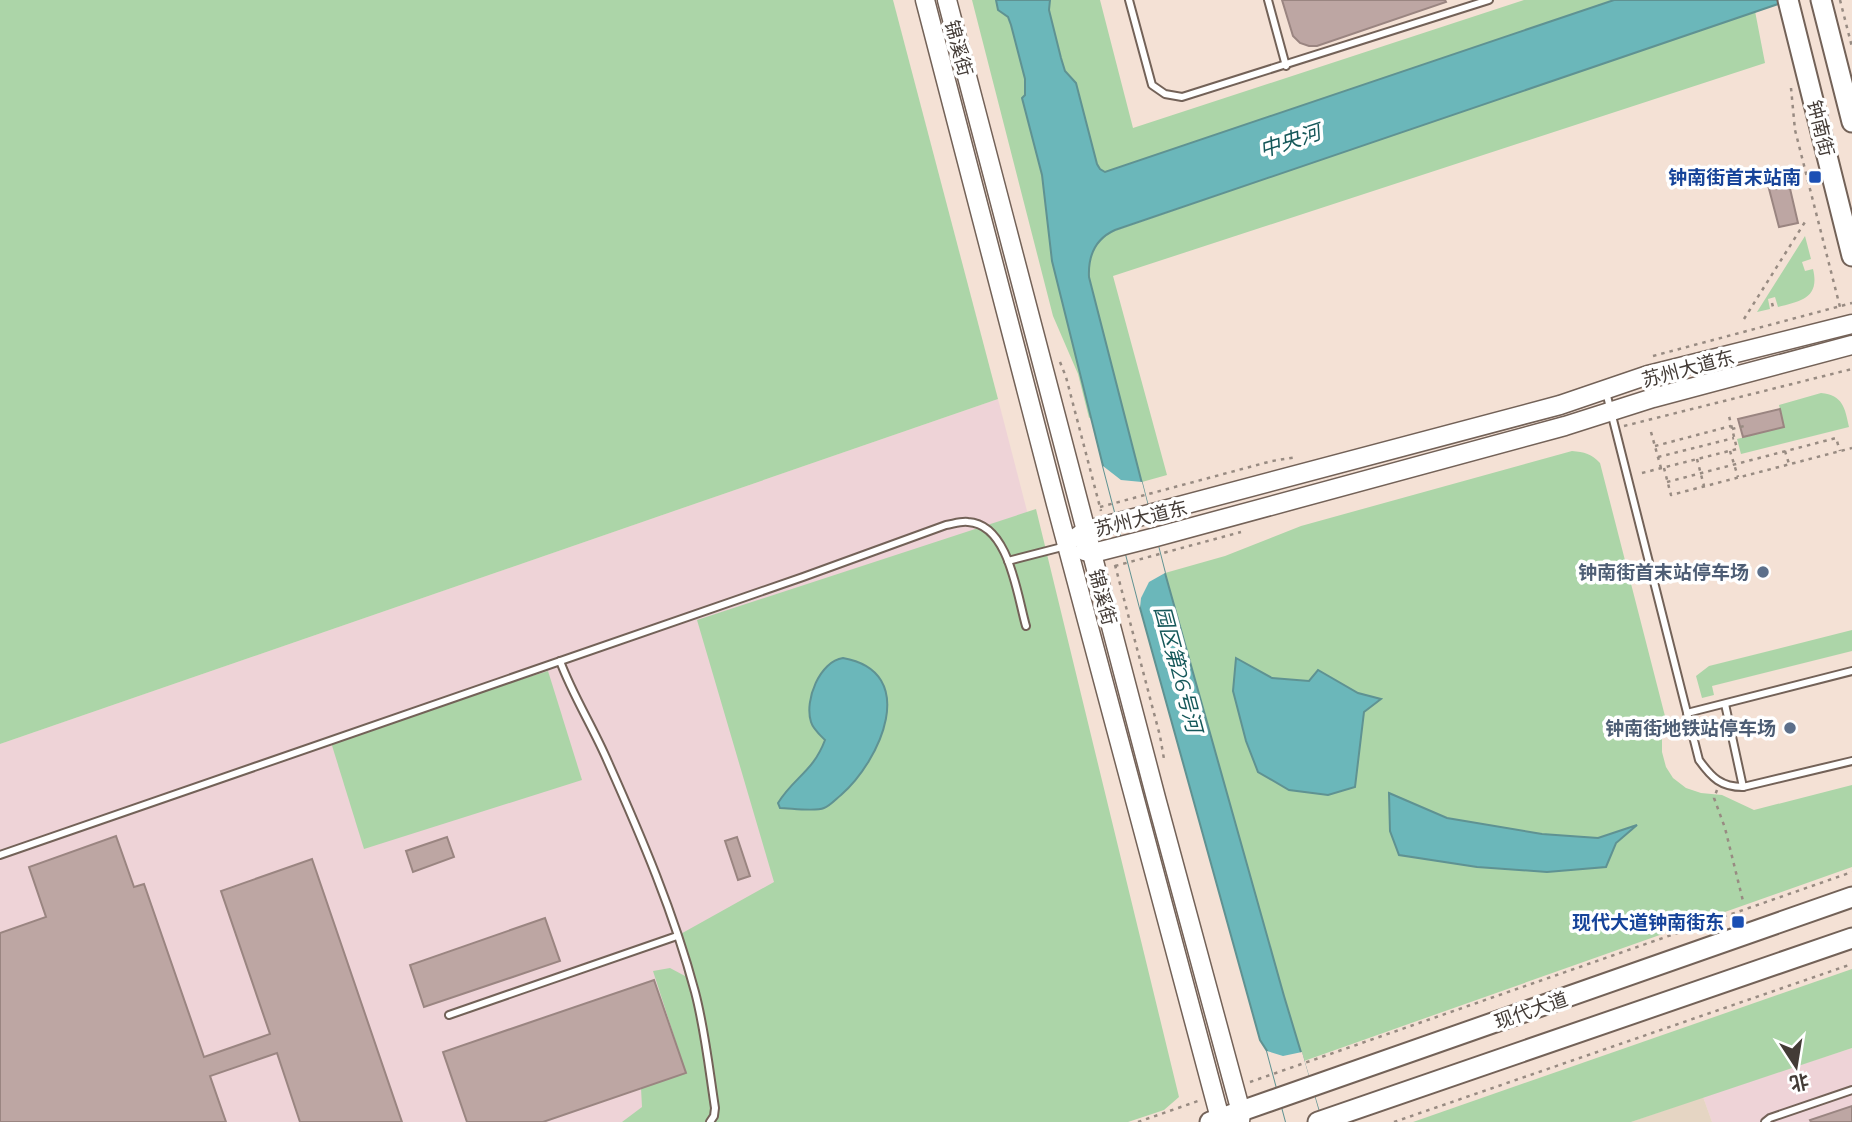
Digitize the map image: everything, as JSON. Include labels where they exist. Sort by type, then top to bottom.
[{"type":"main road","name":"锦溪街","points":[[925,0],[1217,1121]]},
{"type":"main road","name":"锦溪街","points":[[947,0],[1241,1117]]},
{"type":"main road","name":"钟南街","points":[[1788,0],[1852,256]]},
{"type":"main road","name":"钟南街","points":[[1821,0],[1852,122]]},
{"type":"main road","name":"苏州大道东","points":[[1068,545],[1085,531],[1560,405],[1648,375],[1848,325]]},
{"type":"main road","name":"苏州大道东","points":[[1068,545],[1093,553],[1123,545],[1158,546],[1654,398],[1852,345]]},
{"type":"main road","name":"现代大道","points":[[1217,1121],[1241,1117],[1279,1098],[1852,897]]},
{"type":"main road","name":"现代大道","points":[[1320,1121],[1852,938]]},
{"type":"lane","points":[[1129,0],[1152,85],[1164,94],[1182,97],[1489,0]]},
{"type":"lane","points":[[1268,0],[1286,66]]},
{"type":"lane","points":[[1605,390],[1699,760],[1713,779],[1731,787],[1744,788],[1852,761]]},
{"type":"lane","points":[[0,855],[946,525],[969,522],[985,527],[999,539],[1026,626]]},
{"type":"lane","points":[[1008,561],[1068,545]]},
{"type":"lane","points":[[560,661],[572,691],[607,758],[677,936],[695,992],[704,1036],[715,1108],[714,1116],[709,1122]]},
{"type":"lane","points":[[1687,713],[1852,671]]},
{"type":"lane","points":[[1725,704],[1744,788]]},
{"type":"lane","points":[[449,1015],[677,936]]},
{"type":"lane","points":[[1765,1122],[1852,1090]]},
{"type":"path","points":[[1840,0],[1852,47]]},
{"type":"path","points":[[1790,78],[1795,130],[1840,307],[1848,325]]},
{"type":"path","points":[[1777,190],[1775,181],[1793,176]]},
{"type":"path","points":[[1744,319],[1805,222]]},
{"type":"path","points":[[1772,303],[1774,311]]},
{"type":"path","points":[[1644,358],[1852,303]]},
{"type":"path","points":[[1642,473],[1737,449],[1728,412]]},
{"type":"path","points":[[1655,446],[1748,425]]},
{"type":"path","points":[[1651,432],[1671,495],[1852,448]]},
{"type":"path","points":[[1658,457],[1734,438]]},
{"type":"path","points":[[1667,482],[1836,438],[1840,451]]},
{"type":"path","points":[[1730,451],[1738,477]]},
{"type":"path","points":[[1785,452],[1789,464]]},
{"type":"path","points":[[1113,504],[1272,461],[1300,456]]},
{"type":"path","points":[[1697,459],[1704,486]]},
{"type":"path","points":[[1128,563],[1158,546]]},
{"type":"path","points":[[1720,783],[1714,798],[1725,828],[1743,901]]},
{"type":"path","points":[[1273,1074],[1852,872]]},
{"type":"path","points":[[1394,1122],[1852,964]]},
{"type":"shaded area","points":[[998,399],[1164,1040],[930,1122],[0,1122],[0,744]]},
{"type":"shaded area","points":[[1852,1048],[1852,1122],[1712,1122],[1703,1097]]},
{"type":"shaded area","points":[[1703,1097],[1712,1122],[1631,1122]]},
{"type":"green space","points":[[0,0],[893,0],[998,399],[0,744]]},
{"type":"green space","points":[[972,0],[996,0],[998,10],[1008,17],[1011,25],[1025,79],[1025,95],[1022,98],[1042,175],[1092,417],[1089,418],[1078,374],[1053,316]]},
{"type":"green space","points":[[1050,0],[1100,0],[1133,128],[1524,0],[1614,0],[1105,172],[1097,164],[1076,83],[1065,71],[1060,57],[1049,10]]},
{"type":"green space","points":[[1755,11],[1765,63],[1113,276],[1167,475],[1142,482],[1089,277],[1092,252],[1108,233]]},
{"type":"green space","points":[[1805,236],[1811,259],[1802,262],[1805,271],[1813,269],[1814,286],[1811,292],[1801,300],[1778,307],[1775,297],[1768,299],[1770,309],[1757,312]]},
{"type":"green space","points":[[1821,393],[1834,396],[1842,404],[1849,427],[1741,454],[1737,439],[1784,427],[1779,405]]},
{"type":"green space","points":[[1572,451],[1588,454],[1600,463],[1666,720],[1662,735],[1662,752],[1666,767],[1673,778],[1686,788],[1722,795],[1754,810],[1852,785],[1852,867],[1304,1061],[1165,573],[1225,556],[1301,526]]},
{"type":"green space","points":[[1036,509],[1179,1097],[1164,1110],[1128,1122],[622,1122],[642,1107],[641,1088],[686,1073],[653,971],[670,968],[685,976],[677,936],[774,882],[697,620]]},
{"type":"green space","points":[[1852,630],[1852,651],[1712,686],[1714,695],[1702,698],[1696,676],[1709,666]]},
{"type":"green space","points":[[548,671],[582,780],[364,849],[330,739]]},
{"type":"green space","points":[[1852,969],[1852,1048],[1631,1122],[1413,1122]]},
{"type":"water","points":[[996,0],[1050,0],[1049,10],[1065,71],[1076,83],[1097,164],[1105,172],[1614,0],[1790,0],[1115,230],[1102,238],[1094,249],[1089,277],[1165,573],[1322,1122],[1286,1122],[1267,1051],[1260,1040],[1103,466],[1052,261],[1042,175],[1022,98],[1025,95],[1025,79],[1011,25],[1008,17],[998,10]]},
{"type":"water","points":[[843,658],[867,667],[881,681],[887,699],[886,719],[879,740],[869,761],[855,780],[828,806],[815,810],[780,808],[778,803],[815,760],[825,740],[813,727],[809,713],[816,683],[827,666]]},
{"type":"water","points":[[1236,658],[1272,678],[1309,681],[1318,670],[1358,693],[1381,699],[1364,712],[1355,787],[1328,795],[1289,790],[1258,772],[1246,741],[1233,691]]},
{"type":"water","points":[[1389,793],[1447,818],[1542,834],[1598,838],[1637,825],[1616,843],[1606,867],[1547,872],[1477,867],[1399,855],[1390,831]]},
{"type":"pier","points":[[1103,466],[1121,480],[1142,482],[1165,573],[1149,582],[1141,598],[1140,608]]},
{"type":"pier","points":[[1267,1051],[1283,1056],[1302,1052],[1322,1122],[1286,1122]]},
{"type":"building","points":[[1282,0],[1446,2],[1317,46],[1309,46],[1300,43],[1293,36]]},
{"type":"building","points":[[1788,180],[1798,223],[1779,227],[1768,185]]},
{"type":"building","points":[[1780,409],[1784,427],[1743,437],[1738,419]]},
{"type":"building","points":[[116,836],[134,887],[144,884],[204,1057],[270,1034],[221,891],[312,859],[402,1122],[300,1122],[277,1053],[210,1076],[226,1122],[0,1122],[0,933],[46,917],[29,867]]},
{"type":"building","points":[[447,837],[454,857],[413,872],[406,851]]},
{"type":"building","points":[[737,837],[750,876],[738,880],[725,841]]},
{"type":"building","points":[[545,918],[560,961],[424,1007],[410,965]]},
{"type":"building","points":[[654,980],[686,1073],[543,1122],[467,1122],[443,1052]]},
{"type":"building","points":[[1852,1106],[1852,1122],[1810,1120]]},
{"type":"place","name":"钟南街首末站南","points":[[1815,177]]},
{"type":"place","name":"钟南街首末站停车场","points":[[1763,572]]},
{"type":"place","name":"钟南街地铁站停车场","points":[[1790,728]]},
{"type":"place","name":"现代大道钟南街东","points":[[1738,922]]},
{"type":"water label","name":"中央河","points":[[1290,141]]},
{"type":"water label","name":"园区第26号河","points":[[1178,669]]}]
